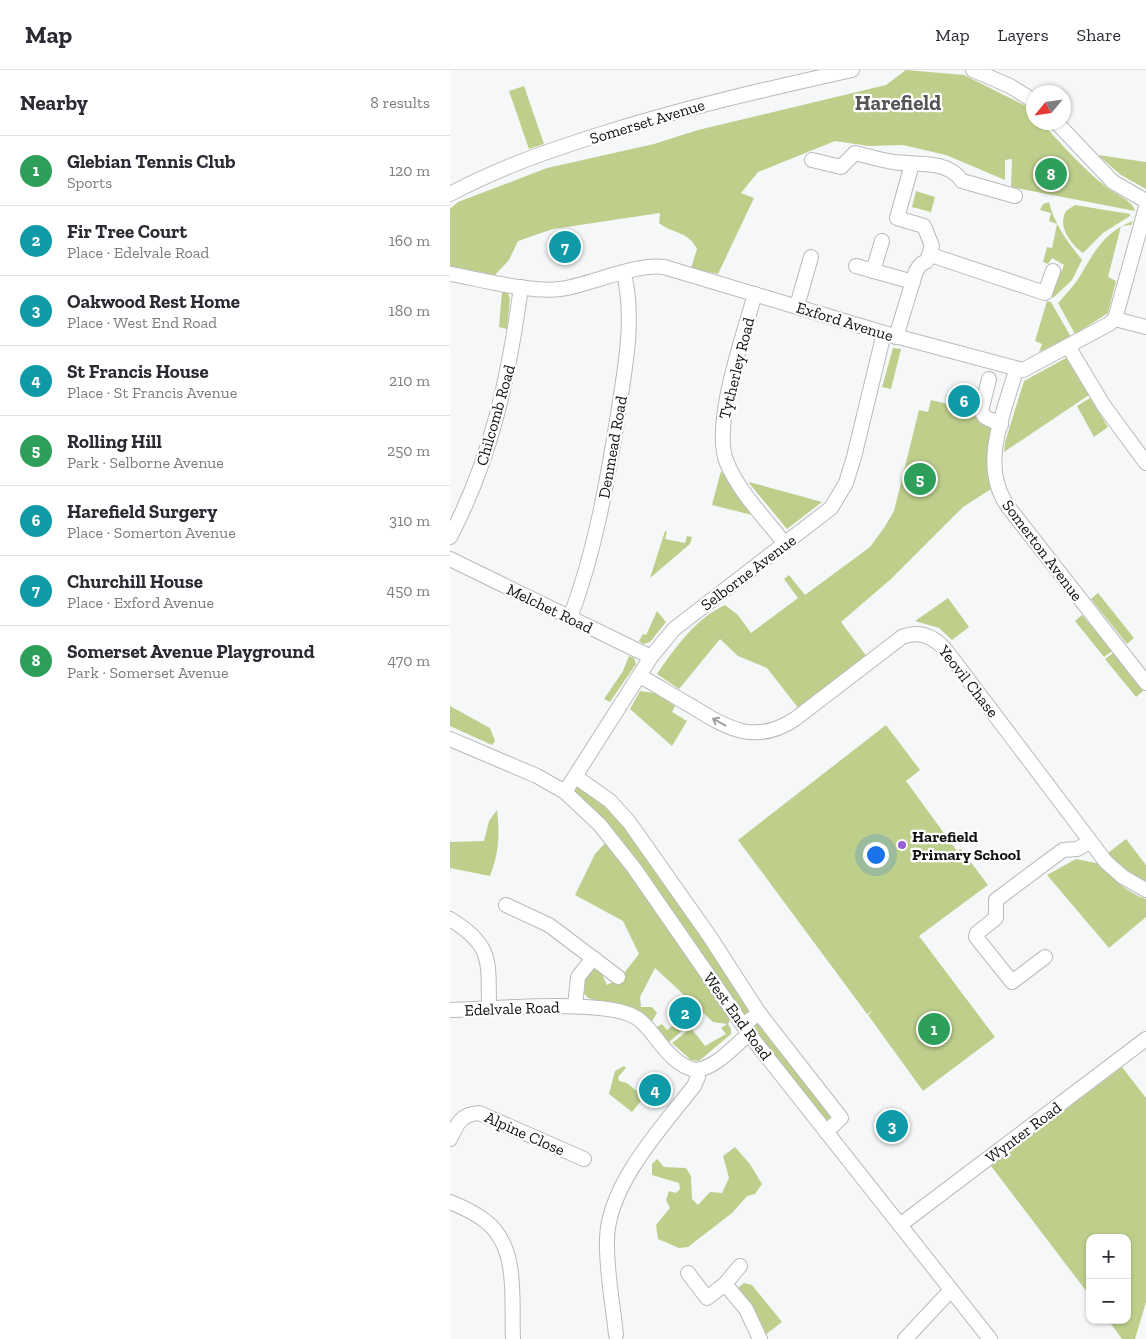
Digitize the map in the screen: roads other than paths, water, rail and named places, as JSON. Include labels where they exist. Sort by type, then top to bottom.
[{"type":"street","name":"Somerset Avenue","points":[[450,194],[502,167],[647,119],[731,96],[852,70]]},
{"type":"street","points":[[973,70],[1010,86],[1026,96]]},
{"type":"street","points":[[1064,130],[1113,182],[1146,201]]},
{"type":"street","points":[[812,160],[841,167],[855,153],[912,164],[923,162],[947,169],[957,174],[962,181],[1015,196]]},
{"type":"street","points":[[912,164],[897,218],[924,226],[932,246],[931,255],[1045,293],[1053,271]]},
{"type":"street","points":[[1016,370],[1024,370],[1115,319],[1146,207]]},
{"type":"street","points":[[873,271],[882,241]]},
{"type":"street","name":"Selborne Avenue","points":[[565,792],[651,658],[674,629],[831,508],[839,497],[854,457],[890,335],[916,271],[931,255]]},
{"type":"street","points":[[797,306],[811,257]]},
{"type":"street","name":"Exford Avenue","points":[[450,274],[522,287],[559,290],[653,266],[664,267],[890,335],[1016,370]]},
{"type":"street","points":[[856,266],[913,282]]},
{"type":"street","name":"Denmead Road","points":[[570,618],[590,556],[608,478],[617,422],[628,339],[629,310],[624,274]]},
{"type":"street","name":"Chilcomb Road","points":[[450,538],[475,486],[491,436],[511,362],[522,287]]},
{"type":"street","name":"Tytherley Road","points":[[755,294],[725,407],[722,431],[723,451],[734,476],[785,544]]},
{"type":"street","points":[[1115,319],[1146,328]]},
{"type":"street","points":[[1068,346],[1105,408],[1146,462]]},
{"type":"street","name":"Somerton Avenue","points":[[1016,370],[995,446],[994,466],[996,483],[1006,505],[1146,683]]},
{"type":"street","points":[[988,379],[981,411],[985,416],[1000,425]]},
{"type":"street","name":"Melchet Road","points":[[450,559],[651,658]]},
{"type":"street","name":"Yeovil Chase","points":[[640,676],[729,728],[743,732],[765,732],[787,724],[899,639],[912,634],[928,636],[945,648],[1090,842],[1114,870],[1146,890]]},
{"type":"street","name":"West End Road","points":[[450,739],[537,776],[565,792],[600,825],[634,868],[746,1029],[990,1339]]},
{"type":"street","points":[[576,777],[610,801],[629,822],[712,939],[759,1013],[841,1118],[826,1132]]},
{"type":"street","points":[[1045,957],[1012,982],[976,937],[977,933],[996,918],[996,900],[1063,850],[1077,849],[1090,842]]},
{"type":"street","points":[[506,905],[549,925],[618,977]]},
{"type":"street","points":[[450,919],[466,928],[480,943],[488,958],[489,1009]]},
{"type":"street","name":"Edelvale Road","points":[[575,1006],[578,977],[592,958]]},
{"type":"street","name":"Edelvale Road","points":[[450,1010],[600,1007],[637,1018],[664,1048],[689,1069],[696,1070]]},
{"type":"street","points":[[616,1335],[606,1240],[613,1207],[618,1195],[648,1145],[694,1086],[698,1078],[696,1070],[712,1065],[759,1013]]},
{"type":"street","name":"Wynter Road","points":[[900,1225],[1146,1039]]},
{"type":"street","name":"Alpine Close","points":[[450,1139],[461,1117],[479,1113],[584,1159]]},
{"type":"street","points":[[450,1202],[485,1220],[503,1242],[510,1269],[513,1339]]},
{"type":"street","points":[[688,1273],[707,1298],[725,1284],[740,1266]]},
{"type":"street","points":[[725,1284],[746,1310],[760,1339]]},
{"type":"street","points":[[905,1339],[951,1290]]},
{"type":"place","name":"Somerset Avenue Playground","points":[[1051,174]]},
{"type":"place","name":"Churchill House","points":[[565,247]]},
{"type":"place","name":"Harefield Surgery","points":[[964,401]]},
{"type":"place","name":"Rolling Hill","points":[[920,479]]},
{"type":"place","name":"Harefield Primary School","points":[[902,845]]},
{"type":"place","name":"Fir Tree Court","points":[[685,1013]]},
{"type":"place","name":"Glebian Tennis Club","points":[[934,1029]]},
{"type":"place","name":"St Francis House","points":[[655,1090]]},
{"type":"place","name":"Oakwood Rest Home","points":[[892,1126]]},
{"type":"district","name":"Harefield","points":[[898,103]]}]
